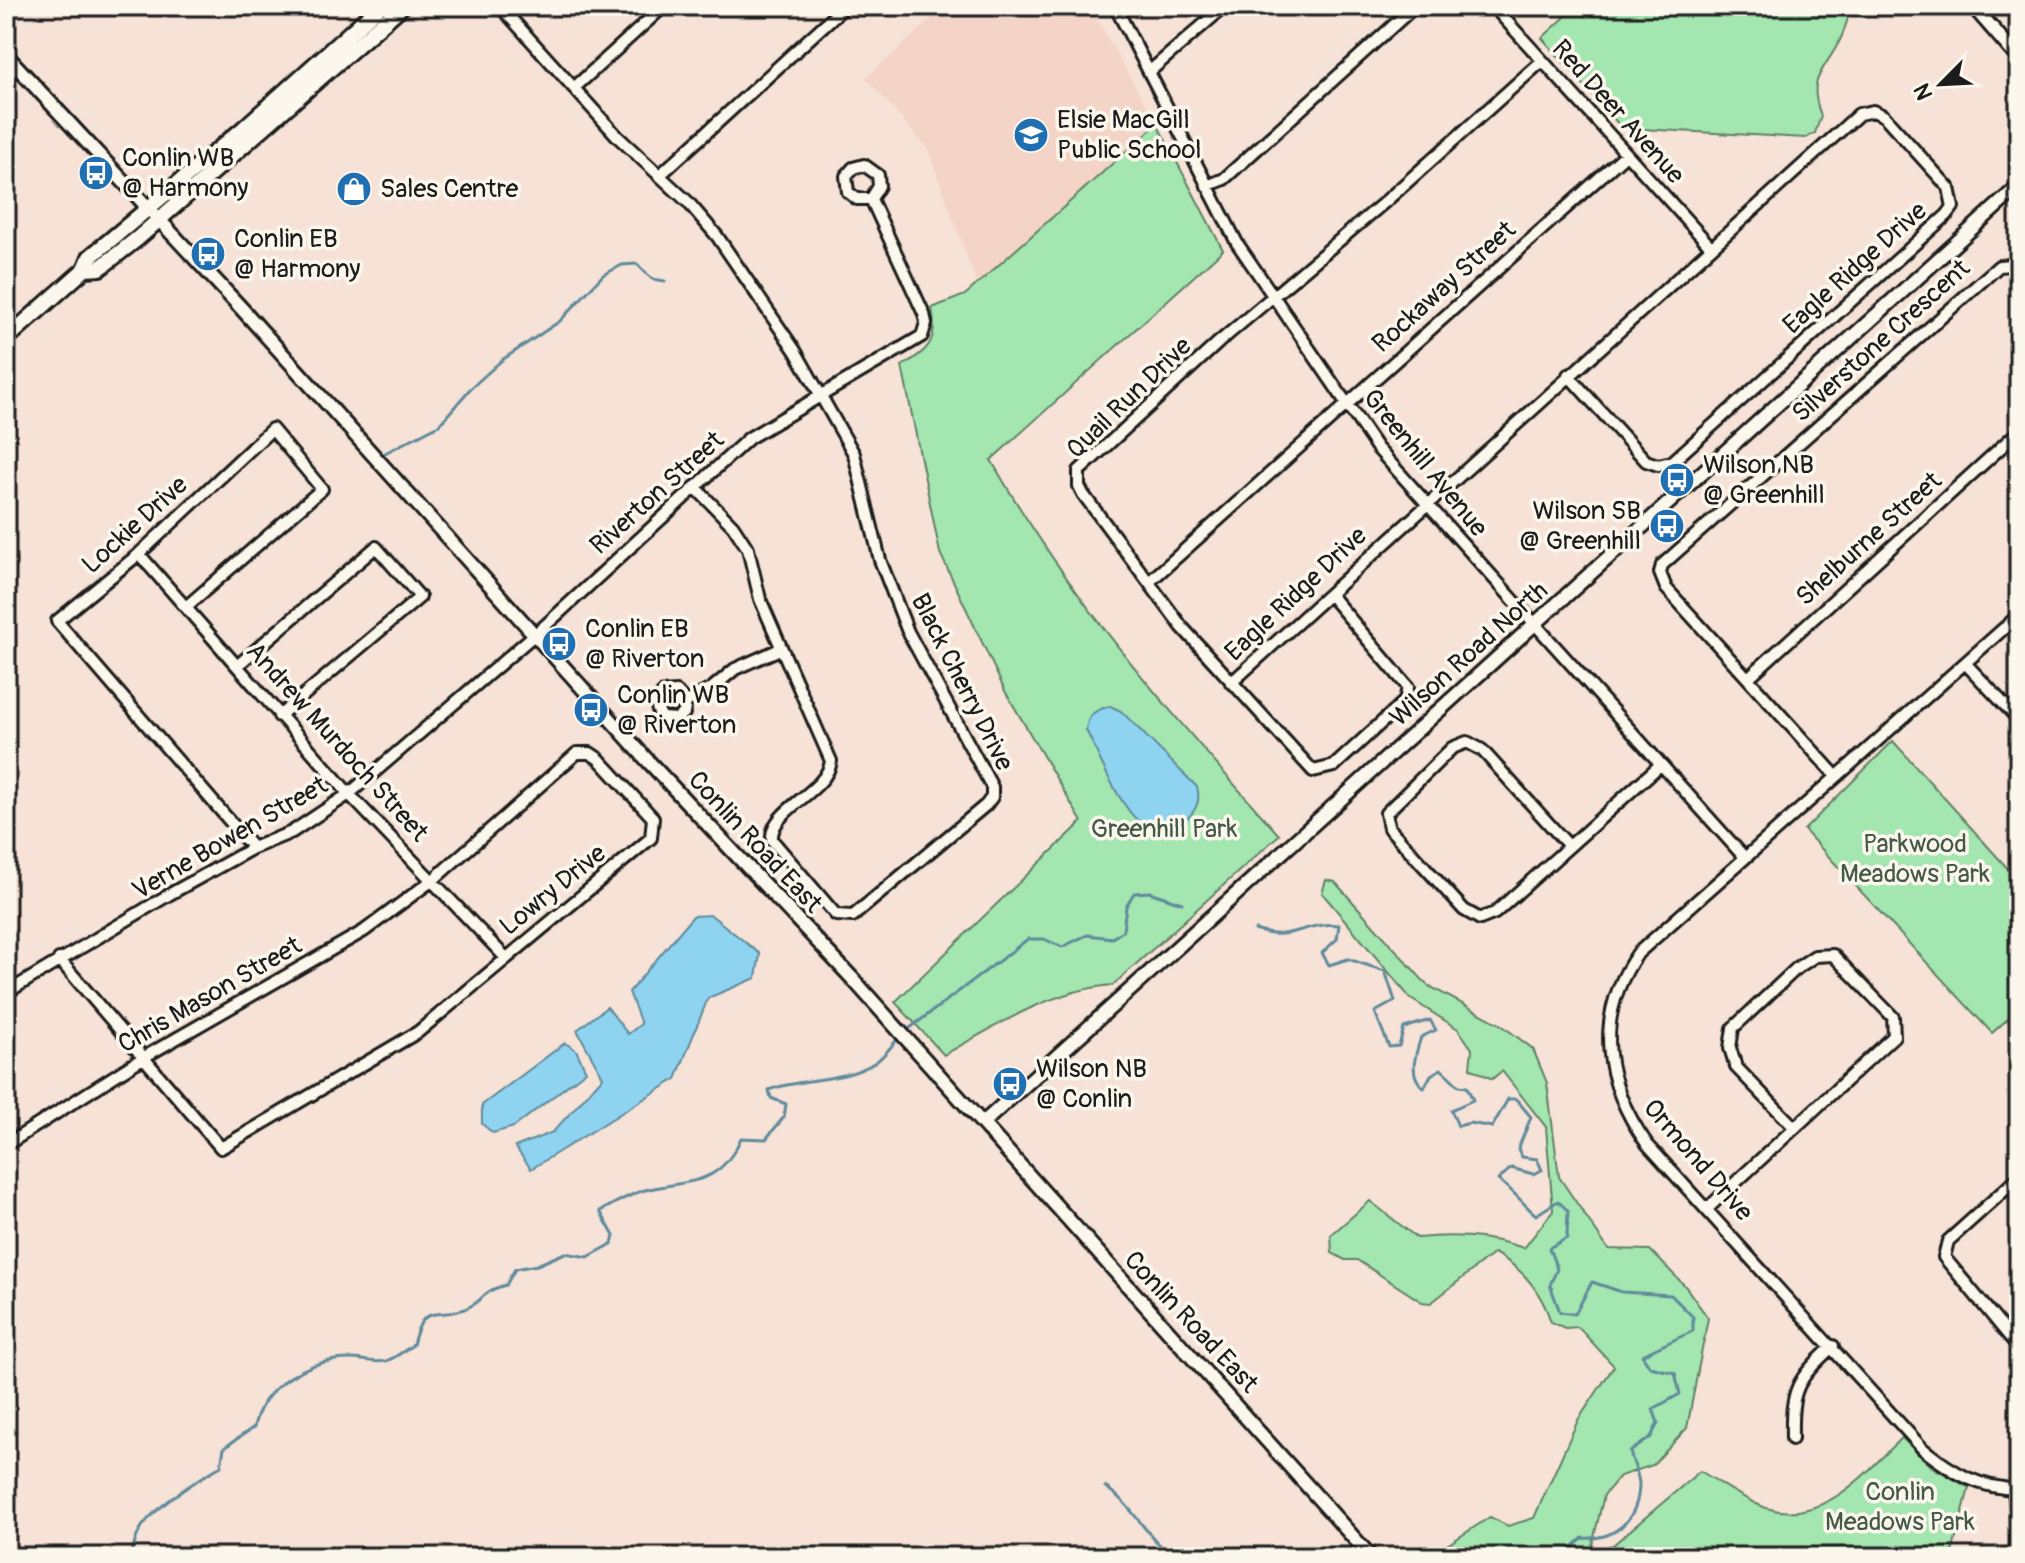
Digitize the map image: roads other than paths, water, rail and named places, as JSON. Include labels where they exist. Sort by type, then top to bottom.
[{"type":"main road","points":[[6,339],[85,269],[90,257],[380,6]]},
{"type":"main road","points":[[85,269],[100,268],[158,221],[402,6]]},
{"type":"street","name":"Black Cherry Drive","points":[[500,6],[618,137],[688,202],[728,250],[796,352],[854,454],[880,560],[908,632],[992,787],[992,797],[986,805],[853,916],[836,915],[772,840],[775,824],[824,777],[831,761],[760,599],[748,549],[733,526],[695,487]]},
{"type":"street","points":[[659,176],[845,6]]},
{"type":"street","name":"Greenhill Avenue","points":[[1115,6],[1237,243],[1377,448],[1659,766],[1745,858]]},
{"type":"street","points":[[1149,72],[1225,6]]},
{"type":"street","points":[[1207,186],[1224,179],[1415,6]]},
{"type":"street","name":"Red Deer Avenue","points":[[1493,6],[1711,247]]},
{"type":"street","points":[[1973,6],[2019,59]]},
{"type":"street","points":[[574,88],[662,7]]},
{"type":"street","name":"Conlin Road East","points":[[6,55],[242,309],[534,635],[983,1123],[1371,1557]]},
{"type":"street","name":"Quail Run Drive","points":[[1330,595],[1408,687],[1405,701],[1334,766],[1313,771],[1182,627],[1083,494],[1077,478],[1079,471],[1542,61]]},
{"type":"street","name":"Eagle Ridge Drive","points":[[1231,683],[1568,375],[1865,111],[1884,116],[1949,188],[1953,198],[1947,215],[1666,465],[1646,461],[1568,375]]},
{"type":"street","name":"Rockaway Street","points":[[1149,582],[1626,154]]},
{"type":"street","name":"Wilson Road North","points":[[983,1123],[2019,186]]},
{"type":"street","name":"Riverton Street","points":[[534,635],[756,434],[917,340],[925,330],[924,314],[871,199]]},
{"type":"street","name":"Silverstone Crescent","points":[[1836,776],[1666,588],[1660,573],[1666,558],[1999,266],[2011,265],[2019,271]]},
{"type":"street","name":"Lockie Drive","points":[[187,606],[322,489],[272,429],[139,554],[57,621],[253,848]]},
{"type":"street","name":"Shelburne Street","points":[[1748,678],[2019,431]]},
{"type":"street","points":[[238,665],[376,547],[420,597],[279,716]]},
{"type":"street","name":"Andrew Murdoch Street","points":[[139,554],[349,794],[434,879],[505,957]]},
{"type":"street","name":"Ormond Drive","points":[[2016,1489],[1975,1482],[1923,1449],[1647,1144],[1615,1088],[1609,1052],[1610,1025],[1624,973],[1638,953],[2019,615]]},
{"type":"street","name":"Verne Bowen Street","points":[[6,993],[59,959],[253,848],[292,832],[349,794],[534,635]]},
{"type":"street","points":[[686,702],[711,689],[735,669],[780,649]]},
{"type":"street","points":[[1966,664],[2019,720]]},
{"type":"street","points":[[1569,846],[1482,750],[1467,742],[1452,748],[1386,813],[1389,828],[1464,910],[1480,919],[1495,913],[1659,766]]},
{"type":"street","name":"Lowry Drive","points":[[146,1056],[221,1148],[406,1040],[462,997],[505,957],[651,838],[653,818],[599,759],[590,753],[577,753],[434,879]]},
{"type":"street","name":"Chris Mason Street","points":[[6,1145],[146,1056],[338,947],[434,879]]},
{"type":"street","points":[[1708,1208],[1795,1128],[1894,1036],[1893,1017],[1833,955],[1815,956],[1797,968],[1733,1028],[1730,1048],[1736,1067],[1795,1128]]},
{"type":"street","points":[[59,959],[146,1056]]},
{"type":"street","points":[[2019,1177],[1948,1241],[1944,1257],[2019,1348]]},
{"type":"street","points":[[1792,1439],[1791,1403],[1797,1383],[1833,1346]]},
{"type":"street","points":[[2016,1489],[2019,1542]]},
{"type":"water","points":[[1110,706],[1121,711],[1197,787],[1195,809],[1169,832],[1153,831],[1138,821],[1113,785],[1086,730],[1093,714]]},
{"type":"water","points":[[711,915],[760,954],[756,978],[708,998],[676,1079],[531,1169],[515,1147],[553,1132],[603,1077],[577,1030],[607,1007],[628,1034],[641,1024],[629,992],[693,916]]},
{"type":"water","points":[[565,1043],[576,1050],[586,1071],[514,1127],[493,1133],[482,1124],[482,1105]]},
{"type":"waterway","points":[[385,453],[439,425],[470,389],[502,360],[560,321],[603,275],[622,265],[637,264],[652,279],[665,281]]},
{"type":"waterway","points":[[910,1028],[1028,939],[1044,939],[1062,947],[1087,935],[1112,938],[1123,931],[1126,906],[1134,893],[1149,892],[1182,903]]},
{"type":"waterway","points":[[1255,930],[1279,934],[1339,925],[1337,939],[1322,953],[1329,965],[1348,959],[1385,971],[1395,1001],[1375,1012],[1389,1047],[1399,1046],[1404,1028],[1430,1020],[1436,1030],[1421,1037],[1414,1070],[1424,1088],[1431,1075],[1441,1069],[1459,1086],[1467,1087],[1473,1100],[1451,1110],[1458,1126],[1470,1123],[1492,1127],[1508,1099],[1516,1099],[1531,1117],[1518,1149],[1522,1157],[1537,1159],[1542,1170],[1533,1174],[1511,1168],[1498,1180],[1536,1215],[1558,1201],[1568,1211],[1567,1238],[1549,1248],[1557,1269],[1550,1285],[1560,1312],[1575,1314],[1592,1282],[1622,1292],[1671,1295],[1693,1317],[1693,1331],[1642,1355],[1650,1367],[1675,1373],[1680,1394],[1653,1409],[1658,1423],[1651,1437],[1630,1452],[1639,1483],[1635,1507],[1616,1531],[1595,1538],[1583,1538],[1561,1557]]},
{"type":"waterway","points":[[128,1557],[143,1525],[175,1496],[221,1466],[224,1448],[254,1427],[266,1399],[289,1378],[318,1364],[333,1361],[389,1360],[413,1345],[417,1331],[427,1317],[458,1311],[474,1304],[491,1290],[506,1285],[515,1269],[537,1265],[565,1253],[588,1257],[612,1244],[614,1236],[600,1211],[639,1192],[713,1174],[723,1166],[741,1138],[766,1139],[784,1117],[786,1104],[771,1098],[769,1090],[850,1074],[874,1063],[897,1040]]},
{"type":"waterway","points":[[1105,1487],[1175,1557]]},
{"type":"place","name":"Elsie MacGill Public School","points":[[1031,135]]},
{"type":"place","name":"Conlin WB @ Harmony","points":[[96,173]]},
{"type":"place","name":"Sales Centre","points":[[354,189]]},
{"type":"place","name":"Conlin EB @ Harmony","points":[[208,254]]},
{"type":"place","name":"Wilson NB @ Greenhill","points":[[1677,480]]},
{"type":"place","name":"Wilson SB @ Greenhill","points":[[1667,526]]},
{"type":"place","name":"Conlin EB @ Riverton","points":[[559,644]]},
{"type":"place","name":"Conlin WB @ Riverton","points":[[591,710]]},
{"type":"place","name":"Wilson NB @ Conlin","points":[[1010,1084]]},
{"type":"park label","name":"Greenhill Park","points":[[1164,829]]},
{"type":"park label","name":"Parkwood Meadows Park","points":[[1915,859]]},
{"type":"park label","name":"Conlin Meadows Park","points":[[1900,1507]]}]
